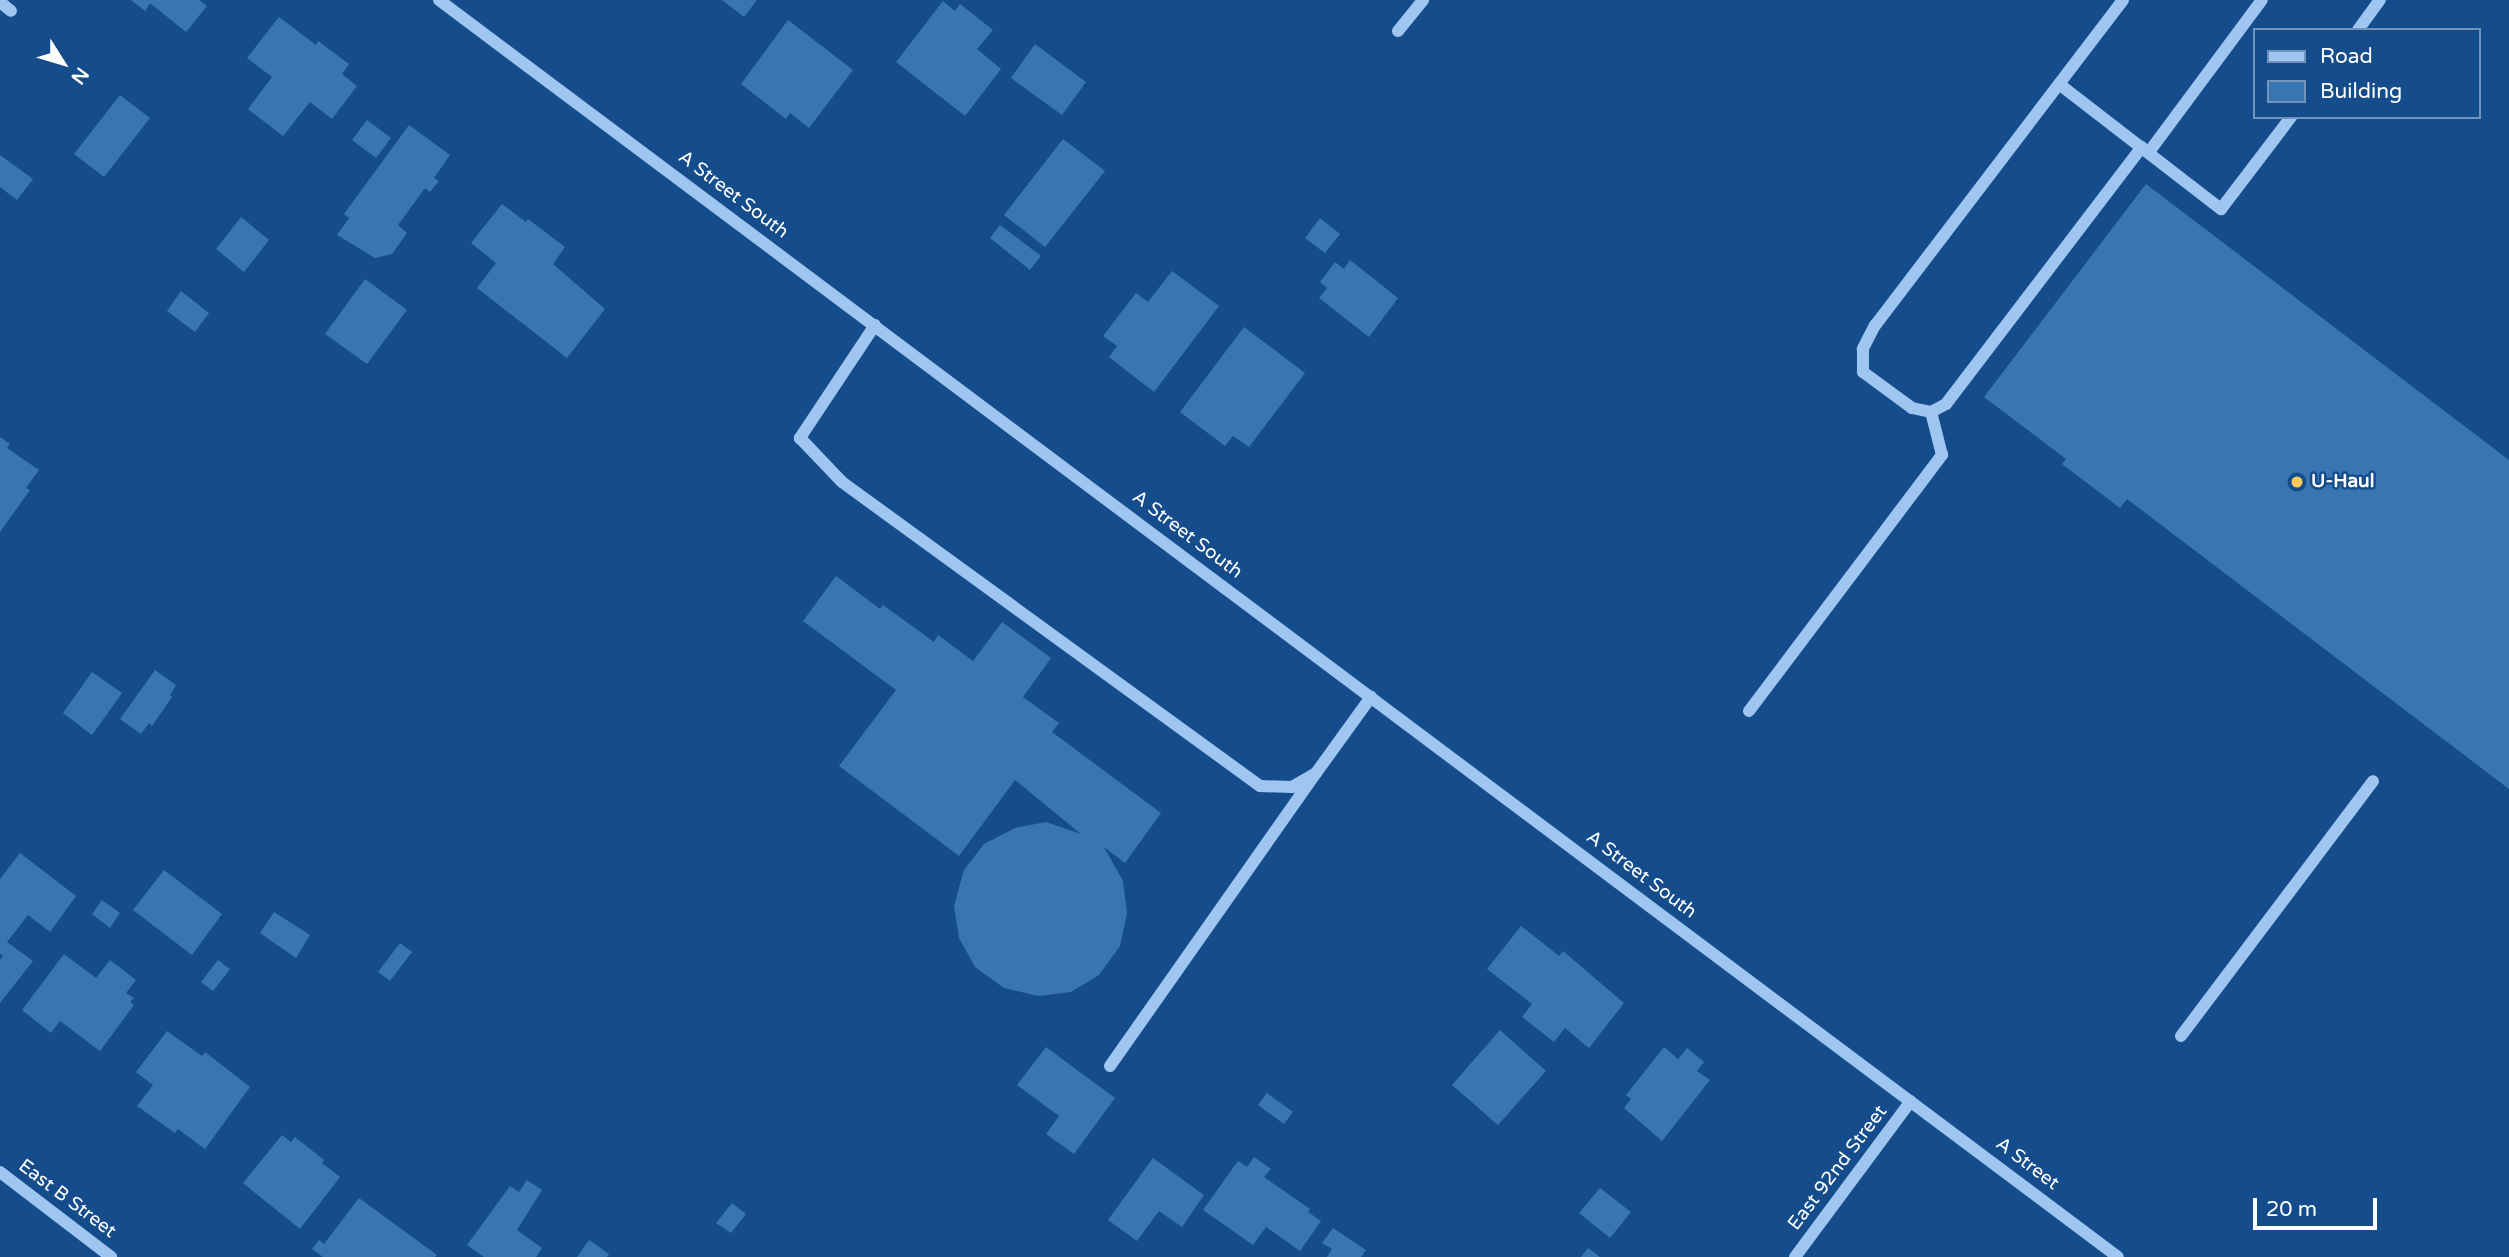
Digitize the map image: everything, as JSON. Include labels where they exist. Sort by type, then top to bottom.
[{"type":"street","name":"A Street South","points":[[439,0],[1912,1101]]},
{"type":"street","points":[[1398,31],[1423,0]]},
{"type":"street","points":[[2123,0],[1875,325],[1863,349],[1863,372],[1912,408],[1931,412],[1946,404],[2262,0]]},
{"type":"street","points":[[2359,28],[2380,0]]},
{"type":"street","points":[[0,2],[11,11]]},
{"type":"street","points":[[2059,84],[2221,209],[2289,119]]},
{"type":"street","points":[[875,325],[800,438],[842,482],[1260,786],[1292,787],[1316,773]]},
{"type":"street","points":[[1749,711],[1942,455],[1931,412]]},
{"type":"street","points":[[1110,1066],[1371,697]]},
{"type":"street","points":[[2181,1036],[2373,781]]},
{"type":"street","name":"East 92nd Street","points":[[1795,1257],[1912,1101]]},
{"type":"street","name":"A Street","points":[[1912,1101],[2118,1257]]},
{"type":"street","name":"East B Street","points":[[0,1172],[111,1257]]},
{"type":"building","points":[[131,0],[199,0],[207,6],[186,32],[150,3],[145,11]]},
{"type":"building","points":[[722,0],[757,0],[744,17]]},
{"type":"building","points":[[943,1],[955,11],[960,4],[993,30],[977,49],[1001,69],[965,116],[896,62]]},
{"type":"building","points":[[279,17],[316,45],[318,41],[349,64],[342,74],[357,86],[332,119],[310,102],[283,136],[248,109],[272,77],[247,58]]},
{"type":"building","points":[[788,20],[853,70],[809,128],[790,113],[786,119],[741,84]]},
{"type":"building","points":[[1035,44],[1086,82],[1062,115],[1011,78]]},
{"type":"building","points":[[120,95],[150,118],[104,177],[74,154]]},
{"type":"building","points":[[367,120],[391,138],[376,158],[352,140]]},
{"type":"building","points":[[409,125],[450,155],[434,178],[439,181],[430,192],[425,188],[398,225],[407,233],[392,254],[375,258],[337,235],[349,218],[344,214]]},
{"type":"building","points":[[1063,139],[1105,171],[1045,247],[1004,215]]},
{"type":"building","points":[[0,155],[33,179],[17,200],[0,187]]},
{"type":"building","name":"U-Haul","points":[[2146,184],[2509,460],[2509,789],[2127,499],[2120,508],[2062,464],[2066,459],[1984,397]]},
{"type":"building","points":[[502,204],[526,222],[528,219],[565,247],[553,264],[605,309],[567,358],[477,288],[496,263],[471,243]]},
{"type":"building","points":[[241,217],[269,240],[244,272],[216,249]]},
{"type":"building","points":[[1320,218],[1340,234],[1325,253],[1305,238]]},
{"type":"building","points":[[1000,225],[1041,256],[1030,270],[990,238]]},
{"type":"building","points":[[1350,260],[1398,298],[1369,337],[1319,298],[1327,288],[1320,282],[1335,262],[1344,269]]},
{"type":"building","points":[[1172,271],[1219,306],[1154,392],[1109,357],[1117,346],[1103,336],[1136,293],[1148,302]]},
{"type":"building","points":[[365,279],[407,310],[367,364],[325,334]]},
{"type":"building","points":[[181,291],[209,313],[195,332],[167,311]]},
{"type":"building","points":[[1244,327],[1305,373],[1249,447],[1233,436],[1225,446],[1180,412]]},
{"type":"building","points":[[0,437],[10,444],[7,448],[39,470],[26,488],[30,490],[0,532]]},
{"type":"building","points":[[836,576],[880,609],[883,605],[934,642],[938,635],[973,661],[1002,622],[1051,658],[1023,697],[1059,723],[1052,732],[1161,813],[1125,863],[1104,847],[1123,881],[1127,913],[1120,946],[1099,975],[1071,992],[1038,996],[1004,988],[975,967],[959,938],[954,906],[964,870],[984,844],[1015,828],[1046,822],[1081,834],[1015,780],[959,856],[839,766],[896,690],[803,621]]},
{"type":"building","points":[[155,670],[176,685],[170,695],[172,697],[152,726],[149,723],[141,734],[120,719]]},
{"type":"building","points":[[92,672],[122,693],[92,735],[63,713]]},
{"type":"building","points":[[20,853],[76,896],[50,932],[28,915],[7,942],[33,961],[0,1003],[0,960],[3,956],[0,954],[0,879]]},
{"type":"building","points":[[164,870],[222,914],[192,955],[133,910]]},
{"type":"building","points":[[102,900],[120,913],[110,928],[92,914]]},
{"type":"building","points":[[274,912],[310,935],[296,958],[260,933]]},
{"type":"building","points":[[1521,926],[1559,956],[1563,951],[1624,1003],[1589,1048],[1565,1028],[1554,1042],[1522,1017],[1532,1004],[1487,969]]},
{"type":"building","points":[[400,943],[412,952],[390,981],[378,972]]},
{"type":"building","points":[[64,954],[96,978],[110,960],[136,980],[126,993],[134,998],[130,1002],[134,1005],[100,1051],[60,1021],[51,1033],[22,1010]]},
{"type":"building","points":[[218,960],[230,969],[213,991],[201,982]]},
{"type":"building","points":[[1500,1030],[1546,1071],[1498,1125],[1452,1085]]},
{"type":"building","points":[[167,1031],[202,1056],[205,1052],[250,1087],[205,1149],[178,1129],[175,1133],[137,1106],[153,1085],[136,1072]]},
{"type":"building","points":[[1046,1047],[1115,1098],[1074,1154],[1046,1134],[1059,1116],[1017,1085]]},
{"type":"building","points":[[1664,1047],[1678,1059],[1687,1048],[1704,1062],[1697,1071],[1710,1080],[1662,1141],[1624,1108],[1631,1099],[1626,1095]]},
{"type":"building","points":[[1267,1093],[1293,1112],[1284,1124],[1258,1105]]},
{"type":"building","points":[[282,1135],[291,1142],[295,1137],[340,1177],[300,1229],[243,1183]]},
{"type":"building","points":[[1254,1157],[1271,1169],[1264,1177],[1310,1209],[1308,1212],[1321,1221],[1300,1251],[1266,1227],[1253,1245],[1203,1210],[1238,1161],[1247,1167]]},
{"type":"building","points":[[1153,1158],[1204,1195],[1182,1227],[1159,1211],[1137,1241],[1108,1220]]},
{"type":"building","points":[[527,1180],[542,1190],[517,1230],[542,1248],[536,1257],[484,1257],[467,1245],[510,1186],[519,1192]]},
{"type":"building","points":[[1600,1188],[1631,1212],[1610,1238],[1579,1213]]},
{"type":"building","points":[[359,1198],[437,1255],[323,1257],[312,1249],[319,1240],[324,1244]]},
{"type":"building","points":[[732,1203],[746,1214],[731,1233],[716,1223]]},
{"type":"building","points":[[1333,1228],[1366,1250],[1361,1257],[1327,1257],[1332,1249],[1322,1243]]},
{"type":"building","points":[[589,1240],[609,1254],[607,1257],[577,1257]]},
{"type":"building","points":[[1588,1248],[1600,1257],[1581,1257]]},
{"type":"place","name":"U-Haul","points":[[2297,482]]}]
